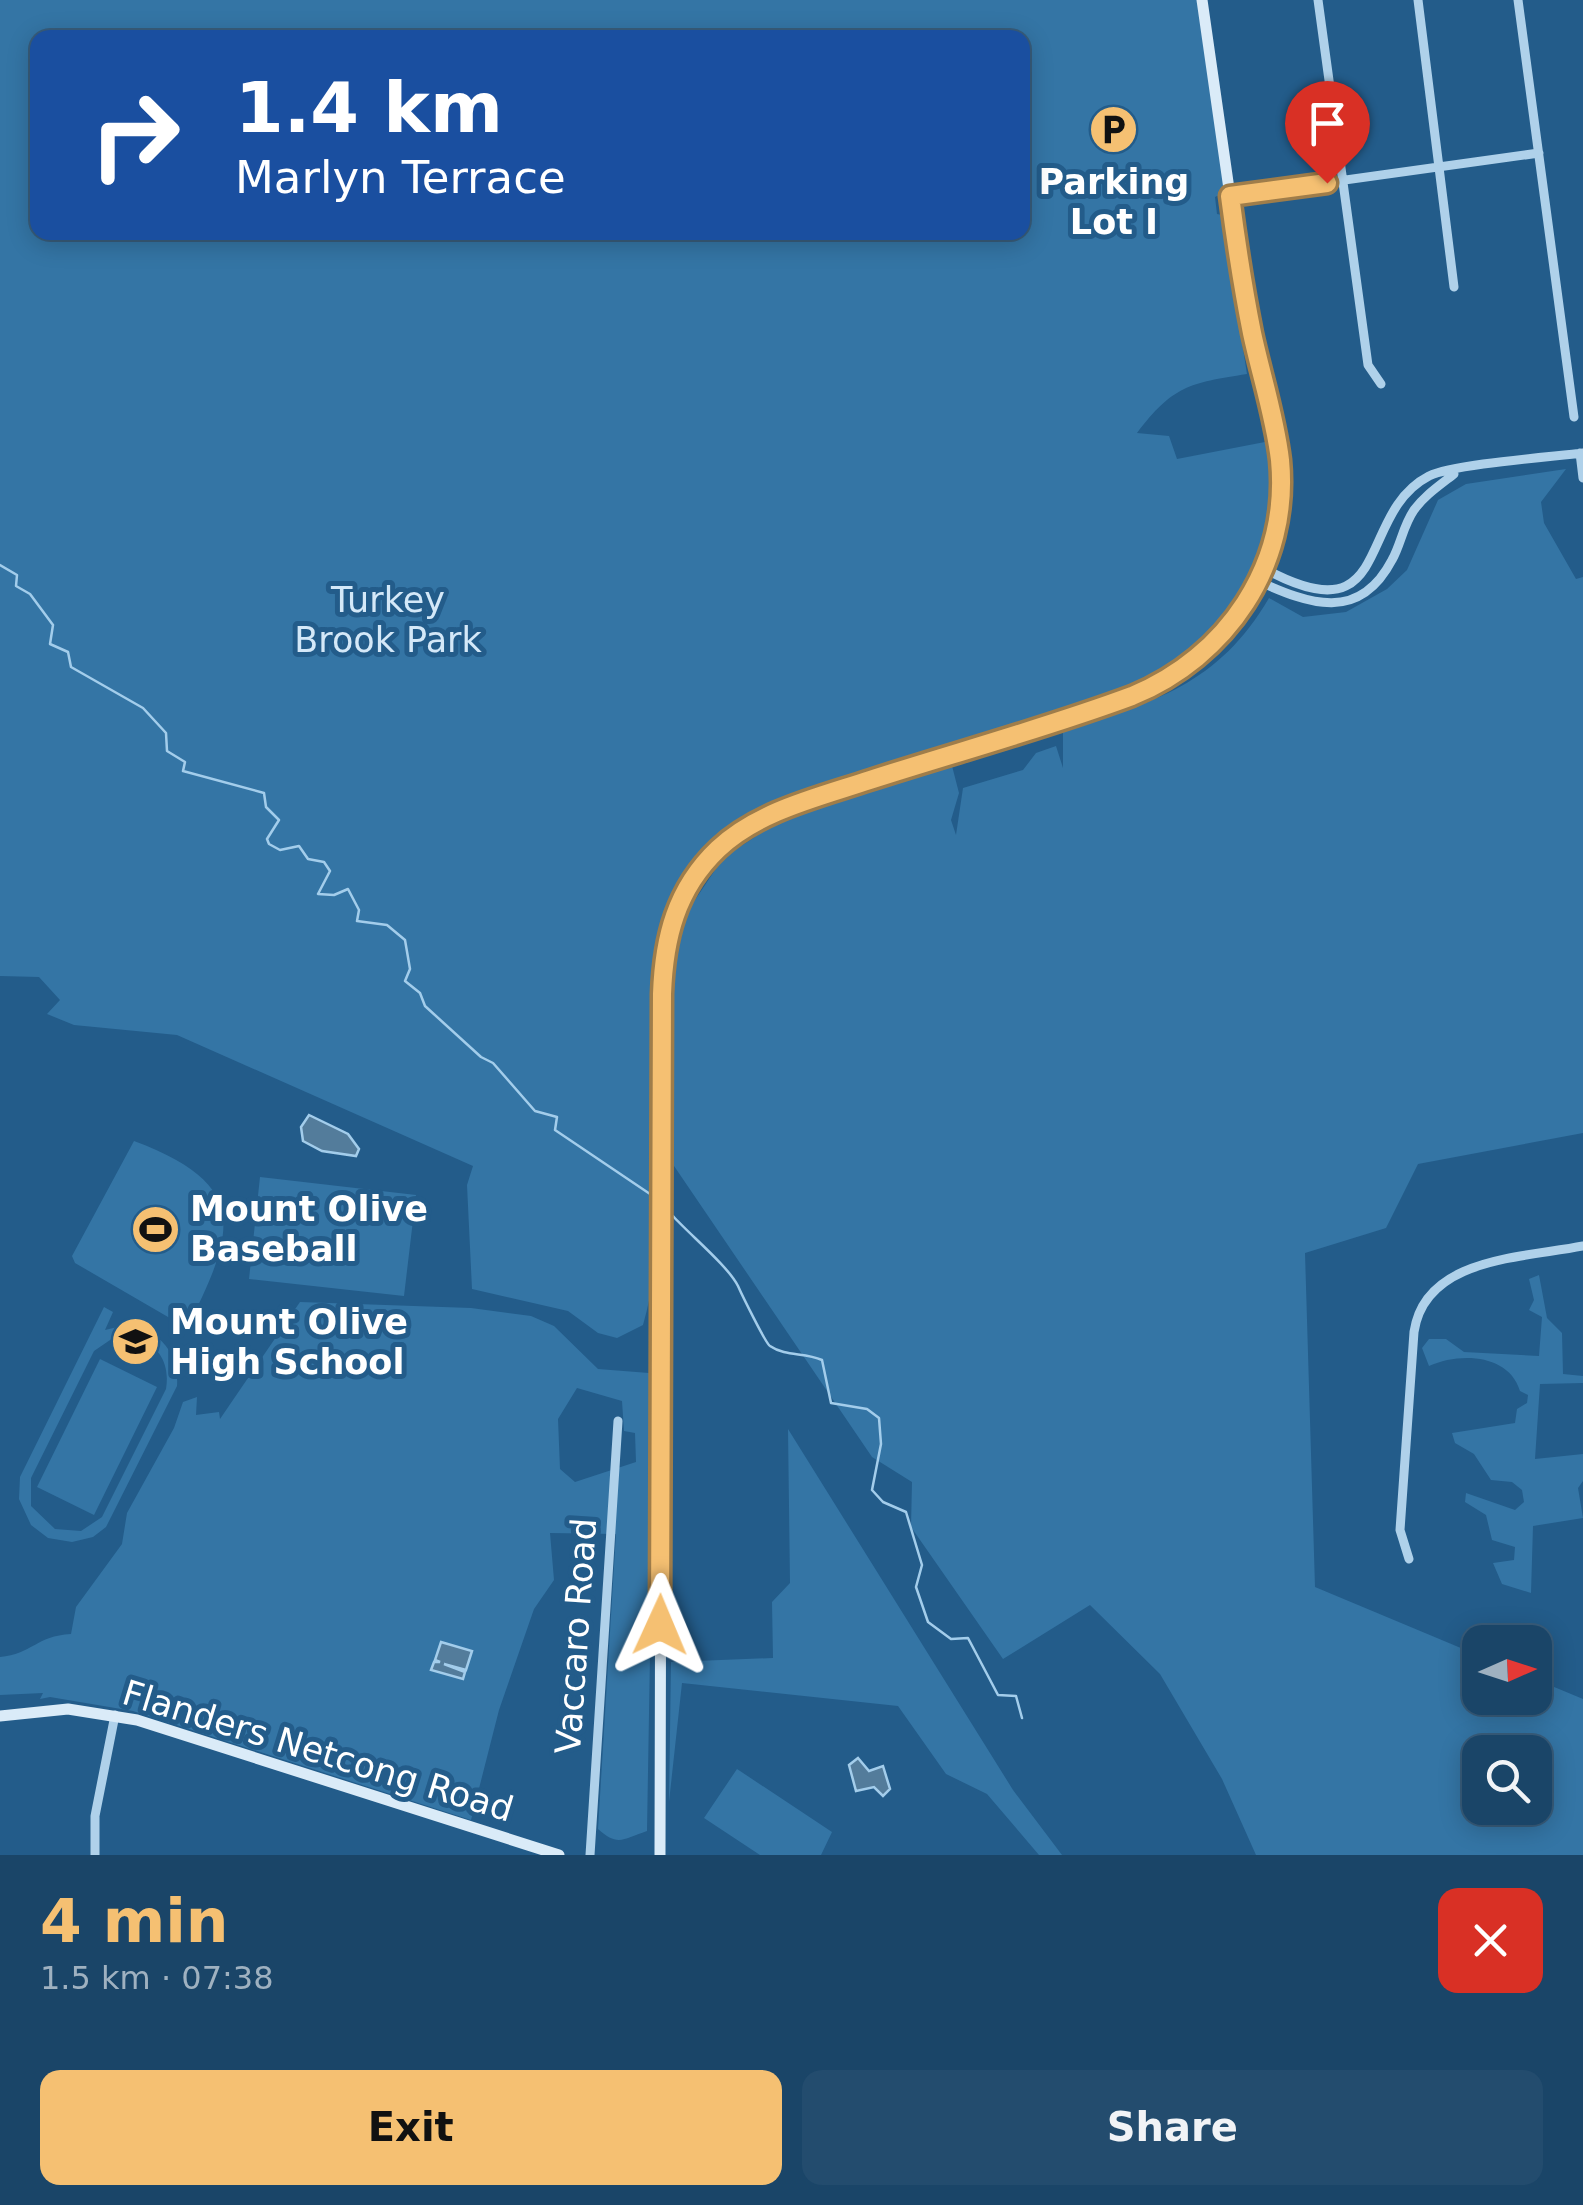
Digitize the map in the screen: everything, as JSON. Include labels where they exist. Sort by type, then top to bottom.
[{"type":"main road","points":[[660,1855],[662,994],[664,954],[674,913],[693,879],[714,854],[754,823],[1159,684],[1218,639],[1265,569],[1277,530],[1280,460],[1244,294],[1202,0]]},
{"type":"main road","name":"Flanders Netcong Road","points":[[0,1716],[59,1709],[114,1715],[559,1855]]},
{"type":"street","points":[[1318,0],[1368,365],[1382,384]]},
{"type":"street","points":[[1418,0],[1454,288]]},
{"type":"street","points":[[1518,0],[1574,417]]},
{"type":"street","points":[[1230,196],[1539,153]]},
{"type":"street","points":[[1265,569],[1317,590],[1345,586],[1363,572],[1411,490],[1433,474],[1582,453],[1583,478]]},
{"type":"street","points":[[1258,581],[1314,605],[1336,603],[1361,593],[1390,566],[1418,505],[1456,472]]},
{"type":"street","points":[[1409,1558],[1400,1530],[1414,1332],[1422,1304],[1440,1283],[1461,1272],[1583,1246]]},
{"type":"street","name":"Vaccaro Road","points":[[590,1855],[618,1420]]},
{"type":"street","points":[[95,1855],[94,1816],[114,1715]]},
{"type":"green space","name":"Turkey Brook Park","points":[[0,0],[1197,0],[1225,192],[1215,197],[1217,214],[1222,215],[1247,374],[1184,389],[1161,405],[1137,433],[1169,436],[1177,459],[1270,441],[1271,498],[1266,527],[1247,583],[1216,632],[1187,659],[1158,677],[1116,697],[777,807],[727,836],[700,860],[669,908],[657,955],[659,1219],[643,1325],[617,1338],[598,1333],[568,1311],[472,1289],[467,1185],[473,1166],[177,1035],[74,1025],[47,1014],[60,1000],[39,977],[0,976]]},
{"type":"green space","points":[[1566,469],[1541,502],[1544,523],[1576,579],[1583,577],[1583,1133],[1418,1164],[1386,1228],[1305,1253],[1315,1587],[1462,1648],[1462,1715],[1552,1715],[1552,1686],[1583,1699],[1583,1855],[1256,1855],[1222,1779],[1160,1674],[1090,1605],[1003,1659],[911,1527],[912,1482],[872,1457],[672,1163],[673,973],[687,912],[723,858],[779,821],[951,762],[959,793],[951,820],[956,835],[963,788],[1023,770],[1036,753],[1056,746],[1063,768],[1063,731],[1155,699],[1205,671],[1249,628],[1269,598],[1303,617],[1346,612],[1387,589],[1407,570],[1438,500],[1466,484]]},
{"type":"green space","name":"Mount Olive Baseball","points":[[134,1141],[172,1158],[199,1176],[215,1195],[223,1216],[215,1265],[187,1328],[75,1263],[72,1256]]},
{"type":"green space","points":[[260,1177],[416,1195],[404,1296],[249,1279]]},
{"type":"green space","points":[[1539,1275],[1547,1318],[1562,1333],[1563,1374],[1583,1376],[1583,1383],[1540,1384],[1535,1459],[1583,1454],[1583,1481],[1578,1488],[1583,1518],[1533,1526],[1531,1593],[1502,1584],[1493,1563],[1514,1560],[1515,1547],[1492,1540],[1486,1515],[1465,1502],[1466,1493],[1515,1510],[1524,1502],[1522,1490],[1512,1482],[1491,1480],[1474,1454],[1455,1443],[1452,1433],[1515,1423],[1517,1409],[1527,1403],[1528,1395],[1495,1363],[1469,1358],[1429,1366],[1422,1348],[1429,1339],[1446,1339],[1464,1352],[1539,1356],[1542,1317],[1529,1310],[1534,1300],[1529,1279]]},
{"type":"green space","points":[[300,1302],[471,1308],[531,1316],[554,1326],[598,1369],[649,1373],[649,1408],[654,1420],[647,1831],[616,1840],[598,1829],[616,1534],[550,1533],[554,1580],[534,1609],[499,1710],[471,1820],[133,1711],[50,1697],[40,1699],[43,1693],[0,1695],[0,1657],[71,1634],[76,1607],[122,1544],[127,1513],[174,1428],[183,1402],[197,1397],[196,1415],[219,1412],[220,1419]],"holes":[[[577,1388],[622,1401],[624,1431],[635,1433],[636,1462],[575,1482],[560,1469],[558,1419]]]},
{"type":"green space","points":[[104,1307],[113,1312],[105,1330],[134,1327],[157,1337],[166,1346],[173,1357],[177,1386],[106,1527],[93,1537],[72,1542],[48,1538],[31,1525],[19,1499],[20,1477]],"holes":[[[137,1337],[165,1364],[166,1389],[102,1517],[81,1531],[55,1529],[31,1506],[31,1478],[94,1351],[113,1338]]]},
{"type":"green space","points":[[100,1359],[157,1387],[94,1515],[37,1487]]},
{"type":"green space","points":[[788,1429],[1013,1790],[1062,1855],[1039,1855],[987,1794],[946,1774],[898,1706],[682,1683],[669,1802],[671,1662],[773,1658],[772,1602],[790,1583]]},
{"type":"green space","points":[[737,1769],[832,1832],[821,1855],[760,1855],[704,1818]]},
{"type":"shaded area","points":[[309,1115],[348,1134],[359,1149],[356,1156],[322,1151],[303,1141],[301,1127]]},
{"type":"shaded area","points":[[441,1642],[472,1651],[466,1670],[444,1664],[465,1672],[463,1679],[431,1670],[434,1662],[440,1662],[435,1660]]},
{"type":"shaded area","points":[[858,1758],[869,1771],[883,1766],[890,1789],[883,1796],[874,1787],[856,1791],[849,1765]]},
{"type":"waterway","points":[[0,565],[17,575],[16,586],[30,594],[53,625],[50,644],[68,652],[71,667],[143,708],[166,733],[167,751],[185,762],[183,771],[264,793],[266,807],[279,820],[267,839],[269,844],[280,850],[299,846],[308,859],[324,862],[330,871],[318,894],[334,895],[348,889],[359,910],[357,921],[387,925],[405,940],[410,969],[405,981],[420,993],[425,1006],[481,1057],[493,1063],[535,1111],[557,1117],[555,1130],[653,1196]]},
{"type":"waterway","points":[[673,1216],[733,1278],[770,1346],[822,1360],[831,1403],[867,1409],[879,1418],[881,1444],[872,1490],[883,1502],[906,1512],[922,1565],[916,1587],[928,1622],[951,1639],[968,1638],[998,1695],[1016,1696],[1022,1718]]},
{"type":"place","name":"Parking Lot I","points":[[1114,130]]},
{"type":"place","name":"Mount Olive Baseball","points":[[155,1229]]},
{"type":"place","name":"Mount Olive High School","points":[[135,1342]]},
{"type":"route","points":[[660,1625],[662,994],[664,954],[674,913],[693,879],[714,854],[754,823],[835,792],[1132,696],[1174,675],[1218,639],[1265,569],[1274,542],[1281,486],[1278,445],[1244,294],[1230,196],[1327,183]]}]
